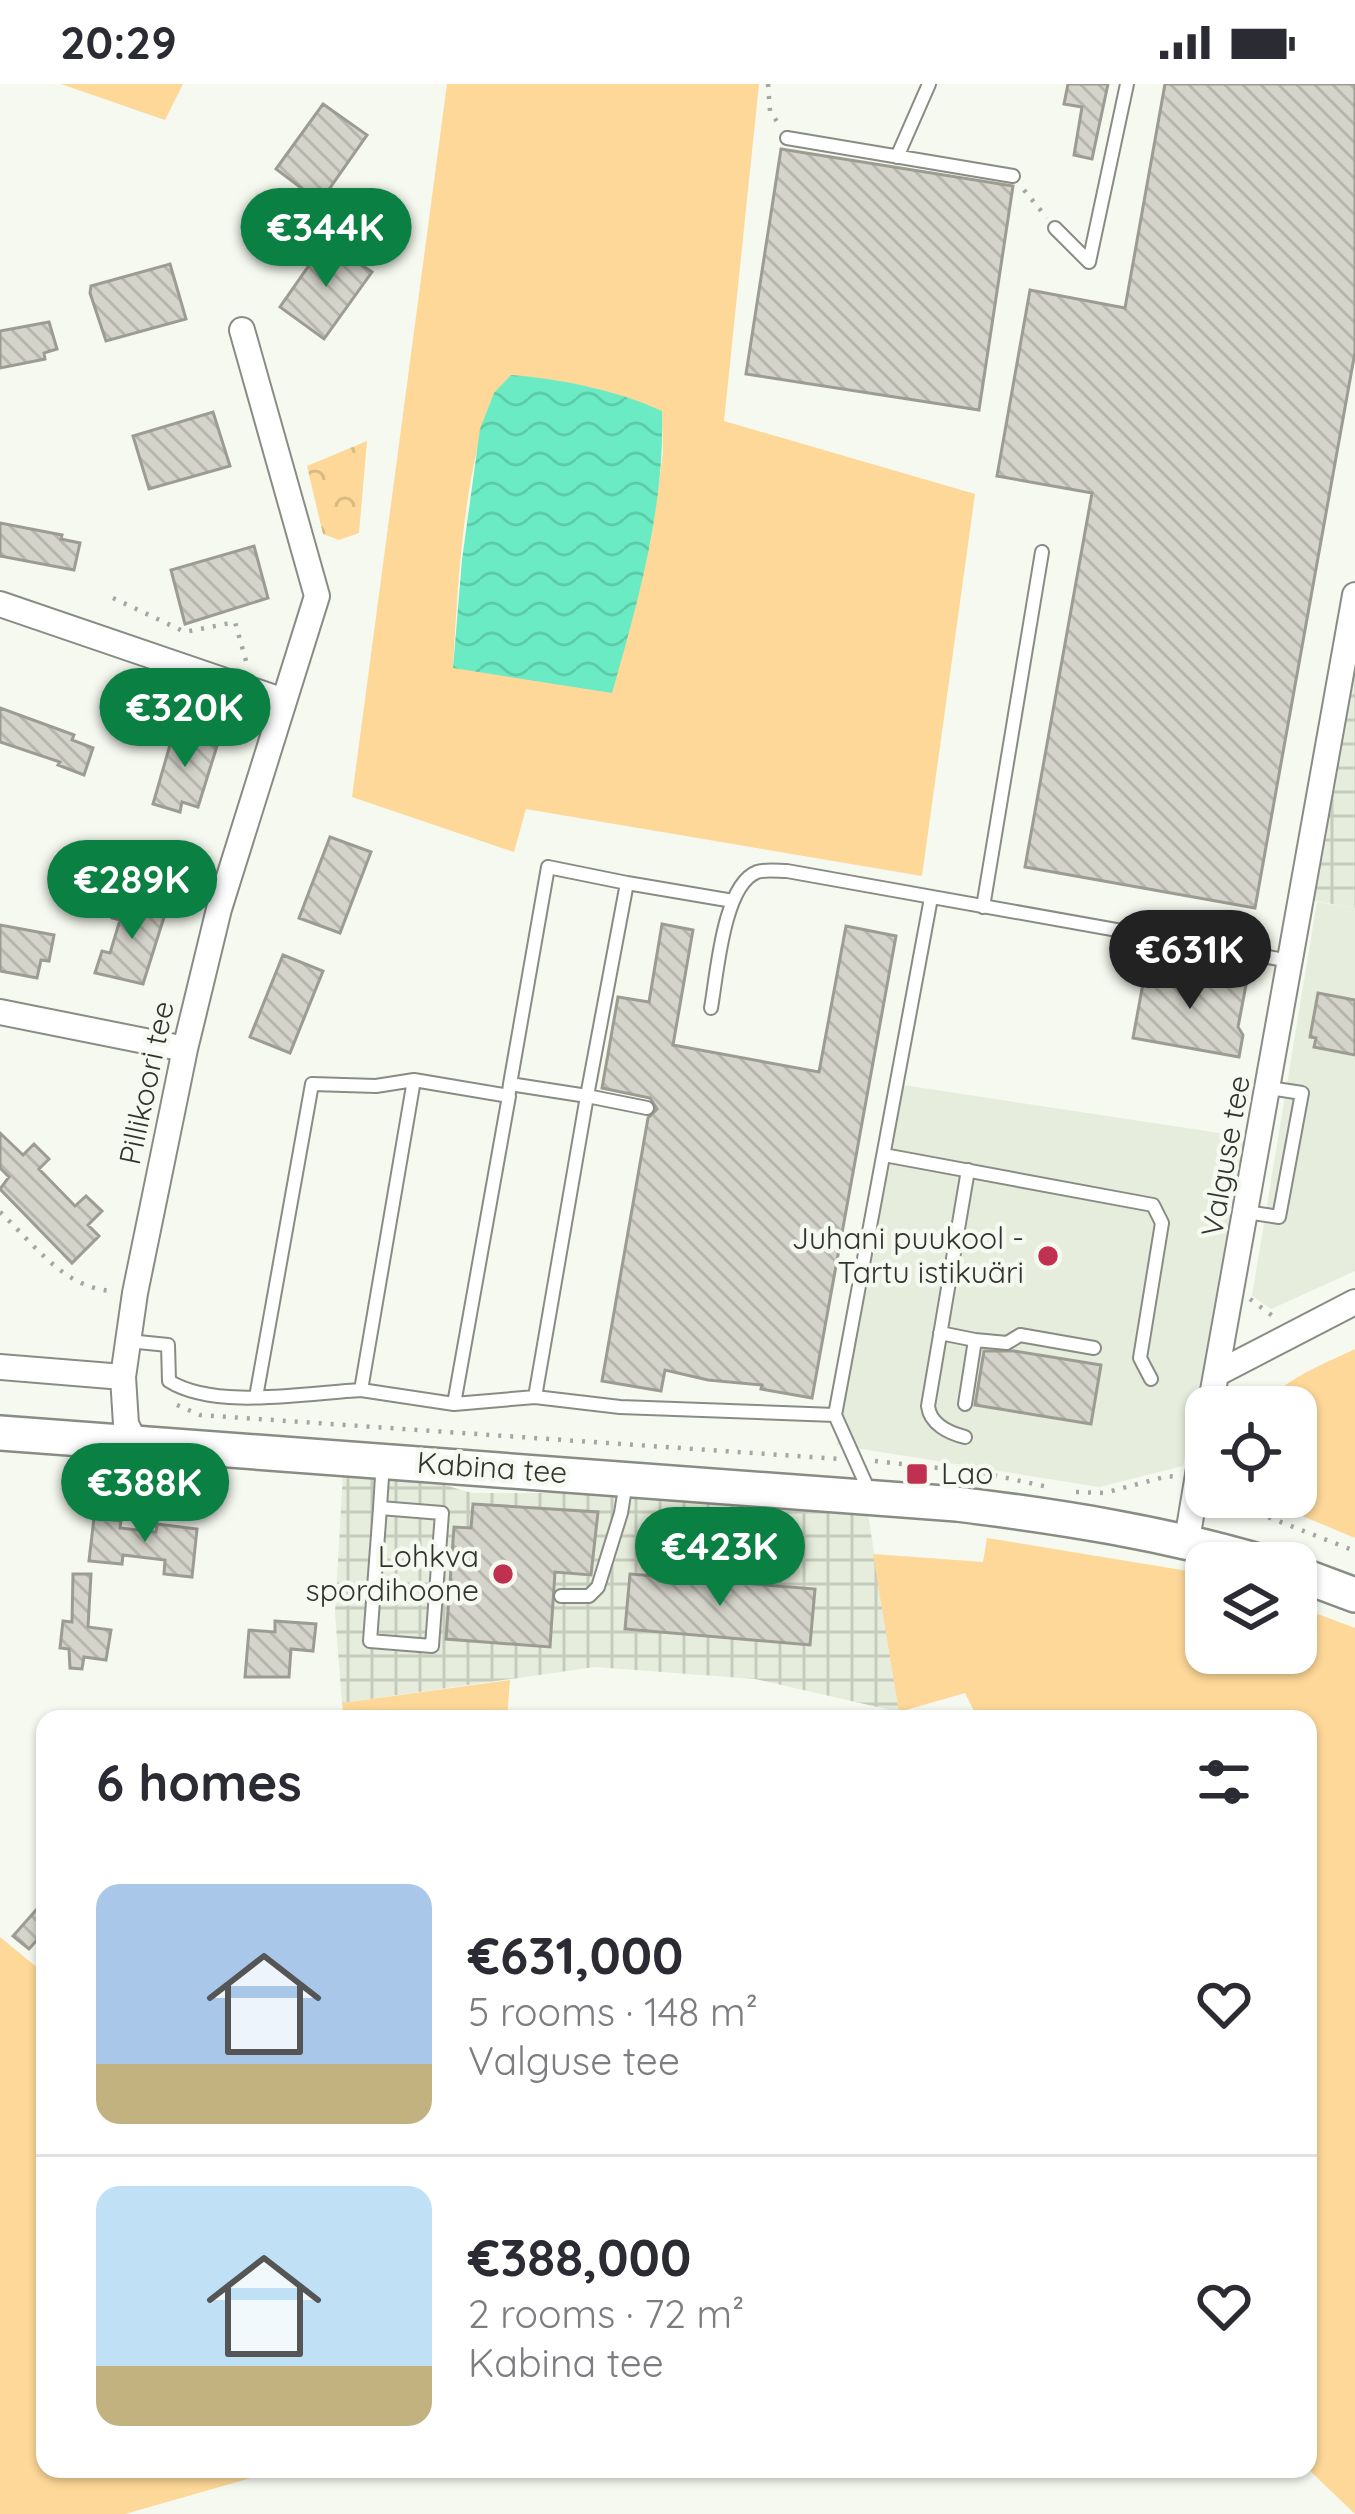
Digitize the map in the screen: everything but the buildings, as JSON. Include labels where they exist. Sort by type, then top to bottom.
[{"type":"street","name":"Pillikoori tee","points":[[134,1440],[126,1424],[123,1377],[184,1049],[203,962],[317,596],[242,330]]},
{"type":"street","name":"Valguse tee","points":[[1214,1386],[1355,595]]},
{"type":"street","points":[[0,604],[281,700]]},
{"type":"street","points":[[0,1012],[184,1049]]},
{"type":"street","points":[[1216,1374],[1355,1301]]},
{"type":"street","points":[[0,1366],[123,1377]]},
{"type":"street","name":"Kabina tee","points":[[0,1433],[871,1496],[1062,1517],[1194,1542]]},
{"type":"street","points":[[1187,1540],[1190,1518]]},
{"type":"street","points":[[1317,1581],[1355,1595]]},
{"type":"lane","points":[[897,157],[929,84]]},
{"type":"lane","points":[[1055,228],[1089,262],[1127,84]]},
{"type":"lane","points":[[787,138],[1013,176]]},
{"type":"lane","points":[[983,907],[1042,552]]},
{"type":"lane","points":[[454,1403],[548,867],[733,902]]},
{"type":"lane","points":[[711,1008],[733,902],[739,887],[757,872],[787,871],[1291,962]]},
{"type":"lane","points":[[535,1397],[627,883]]},
{"type":"lane","points":[[871,1496],[835,1415],[932,898]]},
{"type":"lane","points":[[361,1390],[414,1080]]},
{"type":"lane","points":[[256,1396],[312,1084],[376,1086],[414,1080],[587,1096],[647,1108]]},
{"type":"lane","points":[[884,1155],[1153,1205],[1162,1223],[1140,1358],[1151,1379]]},
{"type":"lane","points":[[965,1437],[929,1414],[968,1170]]},
{"type":"lane","points":[[940,1333],[1007,1343],[1020,1335],[1094,1348]]},
{"type":"lane","points":[[965,1403],[975,1340]]},
{"type":"lane","points":[[128,1341],[168,1346],[169,1381],[189,1394],[361,1390],[454,1403],[535,1397],[620,1407],[835,1415]]},
{"type":"lane","points":[[0,1418],[25,1420],[80,1437]]},
{"type":"lane","points":[[194,1495],[201,1446]]},
{"type":"lane","points":[[380,1508],[442,1513],[432,1646],[370,1641],[380,1508],[399,1461]]},
{"type":"lane","points":[[561,1596],[589,1596],[598,1587],[622,1514],[627,1478]]},
{"type":"path","points":[[768,84],[770,111],[787,138]]},
{"type":"path","points":[[1013,176],[1055,228]]},
{"type":"path","points":[[113,598],[185,632],[235,622],[254,691]]},
{"type":"path","points":[[0,1212],[80,1286],[135,1293]]},
{"type":"path","points":[[169,1400],[200,1415],[856,1460],[983,1473],[1049,1487]]},
{"type":"path","points":[[1072,1492],[1104,1493],[1168,1476],[1185,1478]]},
{"type":"path","points":[[1270,1518],[1355,1551]]},
{"type":"shaded area","points":[[1355,646],[1355,908],[1309,900]]},
{"type":"shaded area","points":[[1317,902],[1355,908],[1355,1271],[1271,1309],[1252,1296]]},
{"type":"shaded area","name":"Juhani puukool - Tartu istikuäri","points":[[903,1085],[1246,1137],[1201,1386],[1185,1386],[1183,1466],[1099,1487],[837,1445]]},
{"type":"shaded area","points":[[343,1473],[427,1480],[472,1493],[596,1493],[868,1514],[899,1710],[755,1679],[595,1667],[342,1703],[335,1613]]},
{"type":"green space","points":[[61,84],[183,84],[165,120]]},
{"type":"green space","points":[[447,84],[759,84],[724,421],[975,494],[922,876],[526,809],[514,852],[352,797]],"holes":[[[494,393],[662,411],[663,453],[651,539],[453,668],[469,493]]]},
{"type":"green space","points":[[367,441],[359,533],[339,540],[323,534],[307,466]]},
{"type":"green space","points":[[1355,1349],[1355,1538],[1307,1518],[1317,1518],[1317,1386],[1285,1386]]},
{"type":"green space","points":[[987,1538],[1185,1571],[1185,1674],[1317,1674],[1317,1614],[1355,1628],[1355,2514],[1317,2478],[1317,1710],[974,1710],[965,1693],[899,1710],[873,1554],[983,1562]]},
{"type":"green space","points":[[510,1680],[508,1710],[343,1710],[342,1703]]},
{"type":"green space","points":[[0,1937],[36,1967],[36,2478],[251,2478],[125,2514],[0,2514]]},
{"type":"water","points":[[511,375],[588,387],[662,411],[654,518],[612,693],[453,668],[480,429],[494,393]]},
{"type":"place","name":"Juhani puukool - Tartu istikuäri","points":[[1048,1256]]},
{"type":"place","name":"Lao","points":[[917,1474]]},
{"type":"place","name":"Lohkva spordihoone","points":[[503,1574]]}]
